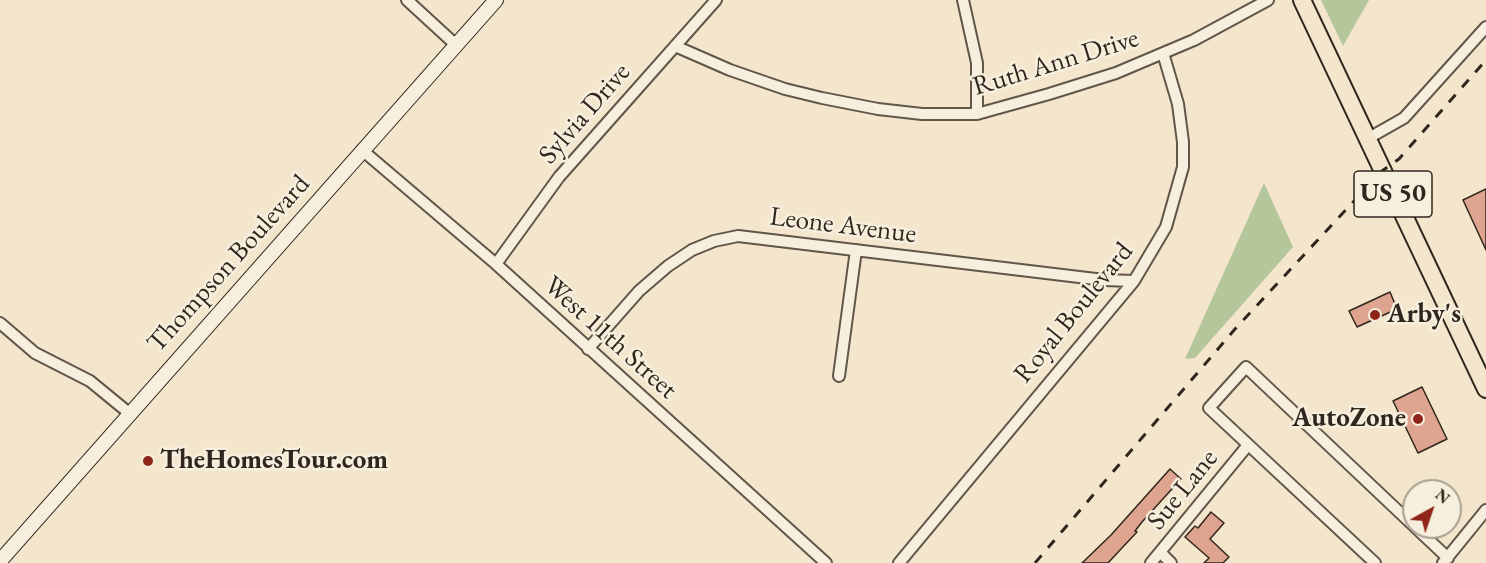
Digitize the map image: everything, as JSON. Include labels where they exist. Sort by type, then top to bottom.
[{"type":"highway","name":"US 50","points":[[1302,0],[1486,388]]},
{"type":"main road","name":"Thompson Boulevard","points":[[0,561],[496,0]]},
{"type":"street","points":[[407,0],[456,45]]},
{"type":"street","name":"Sylvia Drive","points":[[496,264],[559,177],[716,0]]},
{"type":"street","points":[[963,0],[977,63],[977,114]]},
{"type":"street","name":"Ruth Ann Drive","points":[[675,46],[730,70],[785,89],[822,98],[878,109],[922,114],[977,114],[1106,76],[1194,40],[1268,0]]},
{"type":"street","points":[[1367,139],[1404,118],[1486,27]]},
{"type":"street","name":"Royal Boulevard","points":[[899,563],[1134,280],[1166,227],[1183,167],[1183,142],[1178,104],[1163,53]]},
{"type":"street","name":"West 11th Street","points":[[362,150],[496,264],[826,563]]},
{"type":"street","name":"Leone Avenue","points":[[588,349],[646,285],[668,266],[692,250],[714,241],[738,236],[1104,280],[1134,280]]},
{"type":"street","points":[[839,375],[856,250]]},
{"type":"street","points":[[0,323],[35,353],[90,381],[129,413]]},
{"type":"street","points":[[1375,563],[1209,408],[1246,367],[1402,514]]},
{"type":"street","name":"Sue Lane","points":[[1151,563],[1248,445]]},
{"type":"street","points":[[1427,539],[1446,560],[1486,510]]},
{"type":"street","points":[[1161,553],[1172,563]]},
{"type":"green space","points":[[1321,0],[1369,0],[1343,46]]},
{"type":"green space","points":[[1264,183],[1293,247],[1195,358],[1185,359]]},
{"type":"building","points":[[1486,189],[1486,250],[1463,200]]},
{"type":"building","points":[[1390,292],[1397,309],[1357,327],[1349,311]]},
{"type":"building","points":[[1422,387],[1447,439],[1418,453],[1393,401]]},
{"type":"building","points":[[1170,469],[1181,479],[1108,563],[1082,563],[1111,535]]},
{"type":"building","points":[[1211,512],[1224,523],[1210,539],[1229,557],[1223,563],[1204,563],[1209,558],[1185,537],[1195,526],[1198,528]]},
{"type":"railway","points":[[1035,563],[1235,329],[1382,171],[1399,159],[1486,60]]},
{"type":"place","name":"Arby's","points":[[1375,315]]},
{"type":"place","name":"AutoZone","points":[[1418,419]]},
{"type":"place","name":"TheHomesTour.com","points":[[148,461]]}]
